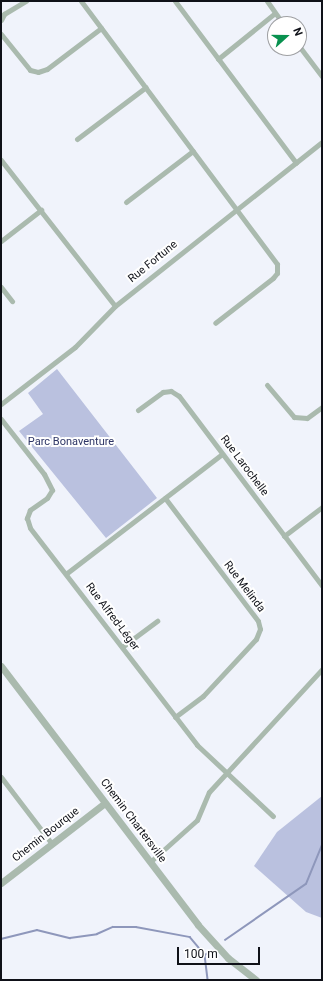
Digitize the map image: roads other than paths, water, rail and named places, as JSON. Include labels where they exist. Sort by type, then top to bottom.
[{"type":"street","points":[[1,20],[4,14],[26,1]]},
{"type":"street","points":[[81,1],[275,260],[278,270],[273,278],[215,323]]},
{"type":"street","points":[[175,1],[296,163]]},
{"type":"street","points":[[267,1],[277,16]]},
{"type":"street","points":[[218,58],[275,13]]},
{"type":"street","points":[[1,34],[30,70],[38,72],[47,69],[101,28]]},
{"type":"street","points":[[307,56],[322,76]]},
{"type":"street","points":[[78,139],[146,87]]},
{"type":"street","name":"Rue Fortune","points":[[1,404],[75,346],[115,306],[236,208],[322,142]]},
{"type":"street","points":[[126,202],[193,151]]},
{"type":"street","points":[[1,160],[115,306]]},
{"type":"street","points":[[1,242],[41,210]]},
{"type":"street","points":[[1,287],[12,301]]},
{"type":"street","points":[[267,385],[294,417],[307,418],[322,407]]},
{"type":"street","name":"Rue Larochelle","points":[[138,410],[163,392],[171,391],[179,396],[322,586]]},
{"type":"street","name":"Rue Alfred-Léger","points":[[1,419],[50,482],[52,490],[47,498],[30,510],[27,518],[30,528],[67,573],[203,752],[273,816]]},
{"type":"street","points":[[67,573],[222,454]]},
{"type":"street","name":"Rue Melinda","points":[[165,498],[258,622],[260,629],[256,639],[203,696],[175,717]]},
{"type":"street","points":[[284,536],[322,507]]},
{"type":"street","points":[[122,647],[157,621]]},
{"type":"street","name":"Chemin Chartersville","points":[[1,666],[150,862],[217,947],[256,980]]},
{"type":"street","points":[[150,862],[197,820],[209,792],[322,668]]},
{"type":"street","points":[[1,777],[52,844]]},
{"type":"street","name":"Chemin Bourque","points":[[1,884],[105,803]]},
{"type":"waterway","points":[[225,940],[306,884],[322,845]]},
{"type":"waterway","points":[[1,939],[37,930],[70,938],[97,934],[113,927],[136,927],[190,937],[205,955],[208,980]]},
{"type":"waterway","points":[[205,955],[210,952]]},
{"type":"park label","name":"Parc Bonaventure","points":[[71,442]]}]
